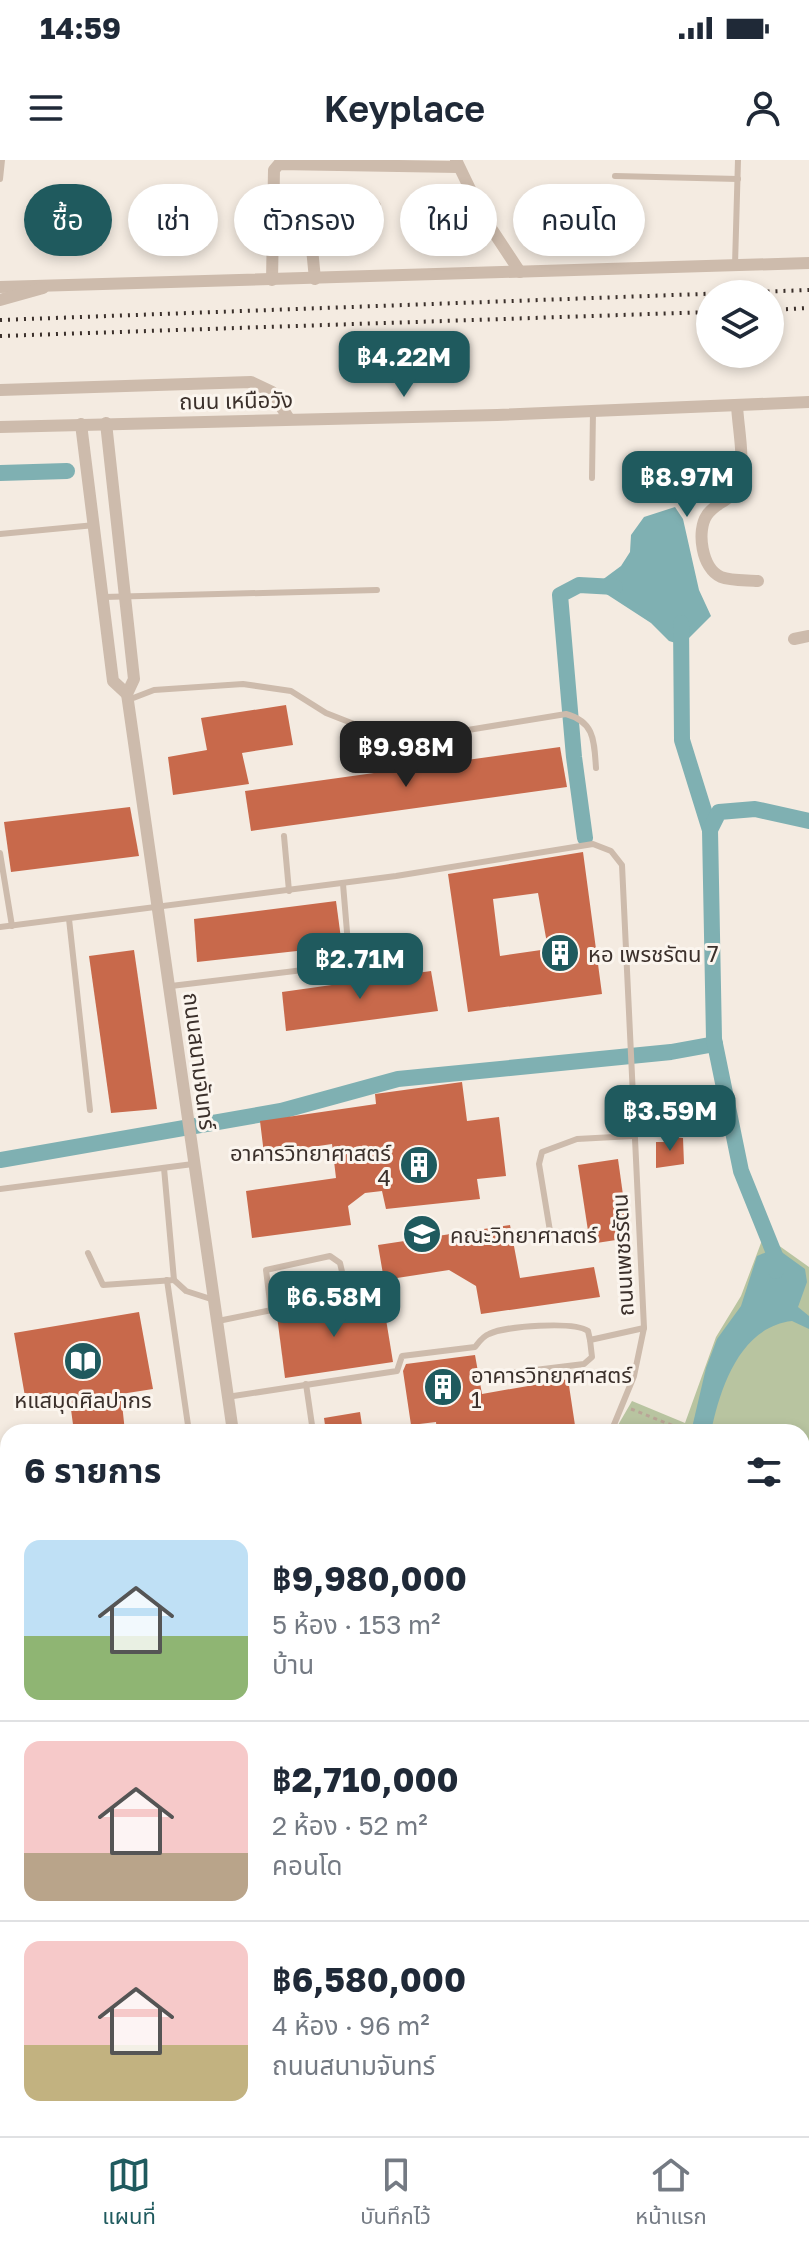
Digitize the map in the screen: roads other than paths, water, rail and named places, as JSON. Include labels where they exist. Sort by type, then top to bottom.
[{"type":"street","points":[[272,280],[274,170],[279,164],[457,163],[483,216],[520,272]]},
{"type":"street","points":[[313,256],[315,279]]},
{"type":"street","points":[[0,287],[809,263]]},
{"type":"street","points":[[0,300],[25,296],[49,286]]},
{"type":"street","points":[[0,390],[251,382],[272,392],[289,419]]},
{"type":"street","name":"ถนน เหนือวัง","points":[[0,427],[809,402]]},
{"type":"street","points":[[737,405],[740,477],[734,495],[707,515],[702,533],[704,553],[709,566],[720,577],[758,581]]},
{"type":"street","name":"ถนนสนามจันทร์","points":[[106,423],[134,679],[127,697],[232,1424]]},
{"type":"street","name":"ถนนสนามจันทร์","points":[[81,424],[113,681],[127,697]]},
{"type":"street","points":[[794,639],[809,636]]},
{"type":"lane","points":[[0,179],[2,160]]},
{"type":"lane","points":[[735,265],[738,160]]},
{"type":"lane","points":[[615,176],[738,179]]},
{"type":"lane","points":[[592,478],[593,411]]},
{"type":"lane","points":[[0,534],[95,525]]},
{"type":"lane","points":[[104,597],[377,590]]},
{"type":"lane","points":[[127,697],[154,690],[243,684],[291,691],[326,713],[382,735],[431,736],[566,714],[582,719],[593,731],[596,768]]},
{"type":"lane","points":[[284,836],[289,891]]},
{"type":"lane","name":"ถนนเพชรรัตน","points":[[0,927],[343,884],[593,844],[611,851],[622,865],[644,1328],[642,1348],[624,1406],[615,1424]]},
{"type":"lane","points":[[0,853],[12,926]]},
{"type":"lane","points":[[171,986],[344,965],[349,956],[343,884]]},
{"type":"lane","points":[[69,919],[90,1110]]},
{"type":"lane","points":[[550,1231],[539,1164],[542,1152],[577,1139],[633,1136]]},
{"type":"lane","points":[[0,1189],[193,1164]]},
{"type":"lane","points":[[164,1168],[171,1280],[188,1424]]},
{"type":"lane","points":[[88,1253],[103,1285],[171,1280],[186,1291],[214,1300]]},
{"type":"lane","points":[[217,1322],[271,1310],[343,1294],[346,1289],[340,1263],[330,1256],[266,1270],[271,1310]]},
{"type":"lane","points":[[227,1397],[397,1371],[402,1356],[475,1347],[484,1336],[498,1331],[573,1324],[588,1331],[592,1357],[584,1364],[495,1375]]},
{"type":"lane","points":[[590,1340],[644,1328]]},
{"type":"lane","points":[[306,1384],[312,1424]]},
{"type":"water","points":[[675,507],[683,519],[699,590],[711,616],[682,645],[669,641],[651,623],[594,586],[621,566],[630,552],[631,535],[644,517]]},
{"type":"water","points":[[776,1248],[805,1269],[807,1282],[798,1307],[809,1316],[809,1329],[792,1321],[774,1326],[759,1335],[735,1362],[720,1397],[713,1424],[693,1424],[706,1368],[717,1339],[741,1306],[757,1256]]},
{"type":"waterway","points":[[0,473],[67,471]]},
{"type":"waterway","points":[[585,838],[574,757],[560,595],[579,585],[615,587]]},
{"type":"waterway","points":[[681,623],[682,740],[710,830]]},
{"type":"waterway","points":[[776,1271],[776,1258],[741,1171],[714,1039],[710,830],[719,812],[755,809],[809,821]]},
{"type":"waterway","points":[[0,1160],[281,1111],[398,1079],[671,1052],[715,1044]]},
{"type":"railway","points":[[0,320],[809,290]]},
{"type":"railway","points":[[784,309],[809,308]]},
{"type":"railway","points":[[0,336],[696,312]]},
{"type":"place","name":"หอ เพรชรัตน 7","points":[[560,953]]},
{"type":"place","name":"อาคารวิทยาศาสตร์ 4","points":[[419,1165]]},
{"type":"place","name":"คณะวิทยาศาสตร์","points":[[422,1234]]},
{"type":"place","name":"หแสมุดศิลปากร","points":[[83,1361]]},
{"type":"place","name":"อาคารวิทยาศาสตร์ 1","points":[[443,1387]]}]
